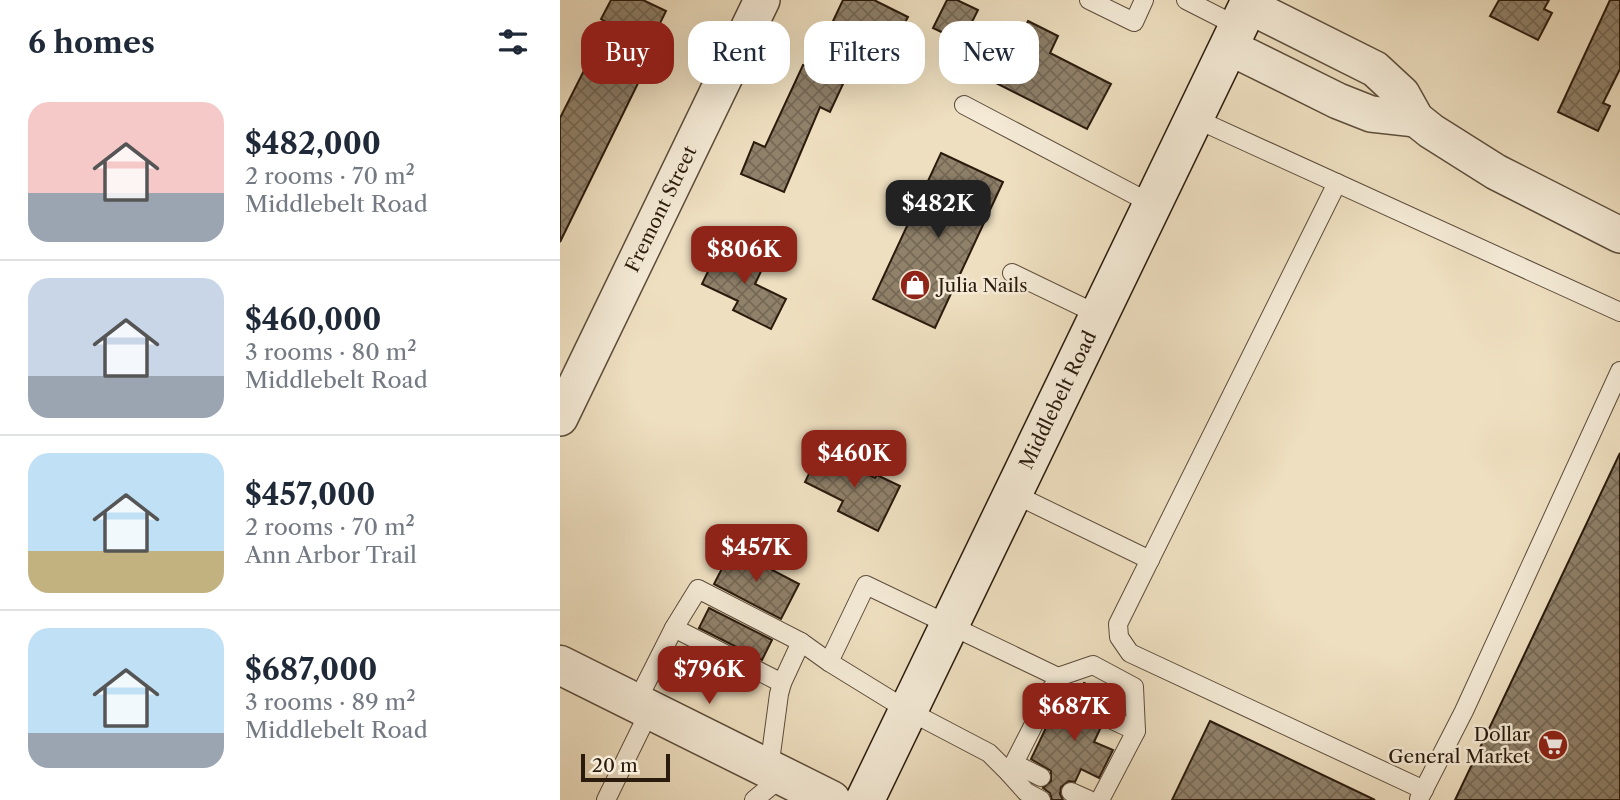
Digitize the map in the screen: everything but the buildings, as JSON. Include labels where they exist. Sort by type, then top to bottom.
[{"type":"main road","name":"Middlebelt Road","points":[[866,800],[907,710],[1242,20]]},
{"type":"main road","points":[[562,672],[643,707],[769,782],[831,800]]},
{"type":"street","name":"Fremont Street","points":[[560,418],[762,0]]},
{"type":"street","points":[[1242,20],[1338,102],[1371,114],[1416,119]]},
{"type":"street","points":[[1242,20],[1375,69],[1402,94],[1416,119],[1496,173],[1620,235]]},
{"type":"lane","points":[[1088,0],[1133,22],[1144,0]]},
{"type":"lane","points":[[1186,0],[1242,20]]},
{"type":"lane","points":[[964,106],[1152,204]]},
{"type":"lane","points":[[1194,118],[1620,312]]},
{"type":"lane","points":[[1337,183],[1118,625],[1119,637],[1130,653],[1421,795],[1464,711],[1620,371]]},
{"type":"lane","points":[[1012,273],[1099,315]]},
{"type":"lane","points":[[1012,494],[1150,560]]},
{"type":"lane","points":[[828,662],[866,585],[949,625],[1055,683],[1076,701]]},
{"type":"lane","points":[[606,800],[674,628],[698,589],[801,642],[828,662],[907,710],[989,753],[1012,769],[1041,777]]},
{"type":"lane","points":[[674,628],[782,683]]},
{"type":"lane","points":[[769,782],[779,694],[801,642]]},
{"type":"lane","points":[[1012,769],[1055,683],[1093,665],[1134,687],[1136,731],[1100,800]]},
{"type":"lane","points":[[1106,717],[1136,731]]},
{"type":"lane","points":[[1012,769],[1026,792],[1041,800]]},
{"type":"lane","points":[[1071,792],[1089,800]]},
{"type":"place","name":"Julia Nails","points":[[915,285]]},
{"type":"place","name":"Dollar General Market","points":[[1553,745]]}]
